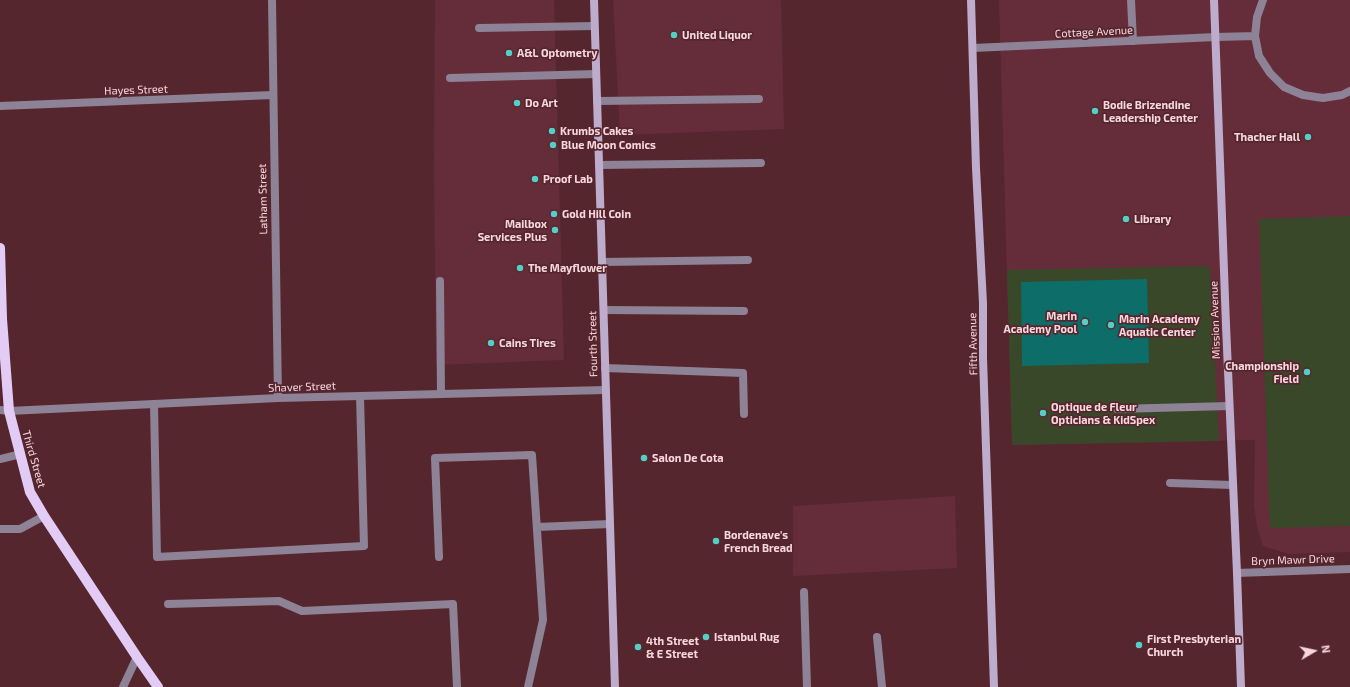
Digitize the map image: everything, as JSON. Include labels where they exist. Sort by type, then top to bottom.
[{"type":"main road","name":"Third Street","points":[[0,248],[4,410],[21,454],[30,492],[44,516],[158,687]]},
{"type":"street","name":"Latham Street","points":[[272,0],[278,398]]},
{"type":"street","name":"Fourth Street","points":[[594,0],[615,687]]},
{"type":"street","name":"Fifth Avenue","points":[[971,0],[976,168],[983,303],[983,358],[994,687]]},
{"type":"street","points":[[1131,0],[1133,41]]},
{"type":"street","name":"Mission Avenue","points":[[1214,0],[1241,687]]},
{"type":"street","points":[[1263,0],[1257,16],[1255,36],[1259,56],[1270,73],[1284,87],[1303,96],[1323,98],[1342,95],[1350,91]]},
{"type":"street","points":[[479,28],[594,26]]},
{"type":"street","name":"Cottage Avenue","points":[[973,48],[1255,36]]},
{"type":"street","points":[[450,78],[596,74]]},
{"type":"street","name":"Hayes Street","points":[[0,106],[273,95]]},
{"type":"street","points":[[597,101],[759,99]]},
{"type":"street","points":[[598,165],[761,162]]},
{"type":"street","points":[[602,262],[748,260]]},
{"type":"street","points":[[440,280],[441,394]]},
{"type":"street","points":[[604,310],[744,311]]},
{"type":"street","points":[[605,368],[743,373],[744,414]]},
{"type":"street","name":"Shaver Street","points":[[4,410],[278,398],[605,390]]},
{"type":"street","points":[[154,404],[157,557],[364,546],[360,396]]},
{"type":"street","points":[[1117,409],[1229,406]]},
{"type":"street","points":[[0,459],[21,454]]},
{"type":"street","points":[[439,557],[436,458],[532,455],[543,620],[528,687]]},
{"type":"street","points":[[1170,483],[1232,485]]},
{"type":"street","points":[[0,529],[20,529],[44,516]]},
{"type":"street","points":[[537,527],[610,524]]},
{"type":"street","name":"Bryn Mawr Drive","points":[[1237,573],[1350,569]]},
{"type":"street","points":[[804,592],[807,687]]},
{"type":"street","points":[[168,604],[279,601],[302,610],[453,604],[457,687]]},
{"type":"street","points":[[877,637],[882,687]]},
{"type":"street","points":[[123,687],[137,657]]},
{"type":"shaded area","points":[[435,0],[554,0],[564,360],[436,365],[434,160]]},
{"type":"shaded area","points":[[613,0],[781,0],[784,129],[620,135]]},
{"type":"shaded area","points":[[999,0],[1350,0],[1350,552],[1289,554],[1263,546],[1257,527],[1254,505],[1255,440],[1012,445]]},
{"type":"shaded area","points":[[955,496],[957,568],[793,576],[793,506]]},
{"type":"green space","name":"Championship Field","points":[[1350,216],[1350,526],[1270,528],[1259,219]]},
{"type":"green space","name":"Marin Academy Aquatic Center","points":[[1210,266],[1219,441],[1012,445],[1007,270]]},
{"type":"water","name":"Marin Academy Pool","points":[[1147,279],[1149,363],[1022,366],[1021,282]]},
{"type":"place","name":"United Liquor","points":[[674,35]]},
{"type":"place","name":"A&L Optometry","points":[[509,53]]},
{"type":"place","name":"Do Art","points":[[517,103]]},
{"type":"place","name":"Bodie Brizendine Leadership Center","points":[[1095,111]]},
{"type":"place","name":"Krumbs Cakes","points":[[552,131]]},
{"type":"place","name":"Thacher Hall","points":[[1308,137]]},
{"type":"place","name":"Blue Moon Comics","points":[[553,145]]},
{"type":"place","name":"Proof Lab","points":[[535,179]]},
{"type":"place","name":"Gold Hill Coin","points":[[554,214]]},
{"type":"place","name":"Library","points":[[1126,219]]},
{"type":"place","name":"Mailbox Services Plus","points":[[555,230]]},
{"type":"place","name":"The Mayflower","points":[[520,268]]},
{"type":"place","name":"Marin Academy Pool","points":[[1085,322]]},
{"type":"place","name":"Marin Academy Aquatic Center","points":[[1111,325]]},
{"type":"place","name":"Cains Tires","points":[[491,343]]},
{"type":"place","name":"Championship Field","points":[[1307,372]]},
{"type":"place","name":"Optique de Fleur Opticians & KidSpex","points":[[1043,413]]},
{"type":"place","name":"Salon De Cota","points":[[644,458]]},
{"type":"place","name":"Bordenave's French Bread","points":[[716,541]]},
{"type":"place","name":"Istanbul Rug","points":[[706,637]]},
{"type":"place","name":"First Presbyterian Church","points":[[1139,645]]},
{"type":"place","name":"4th Street & E Street","points":[[638,647]]}]
